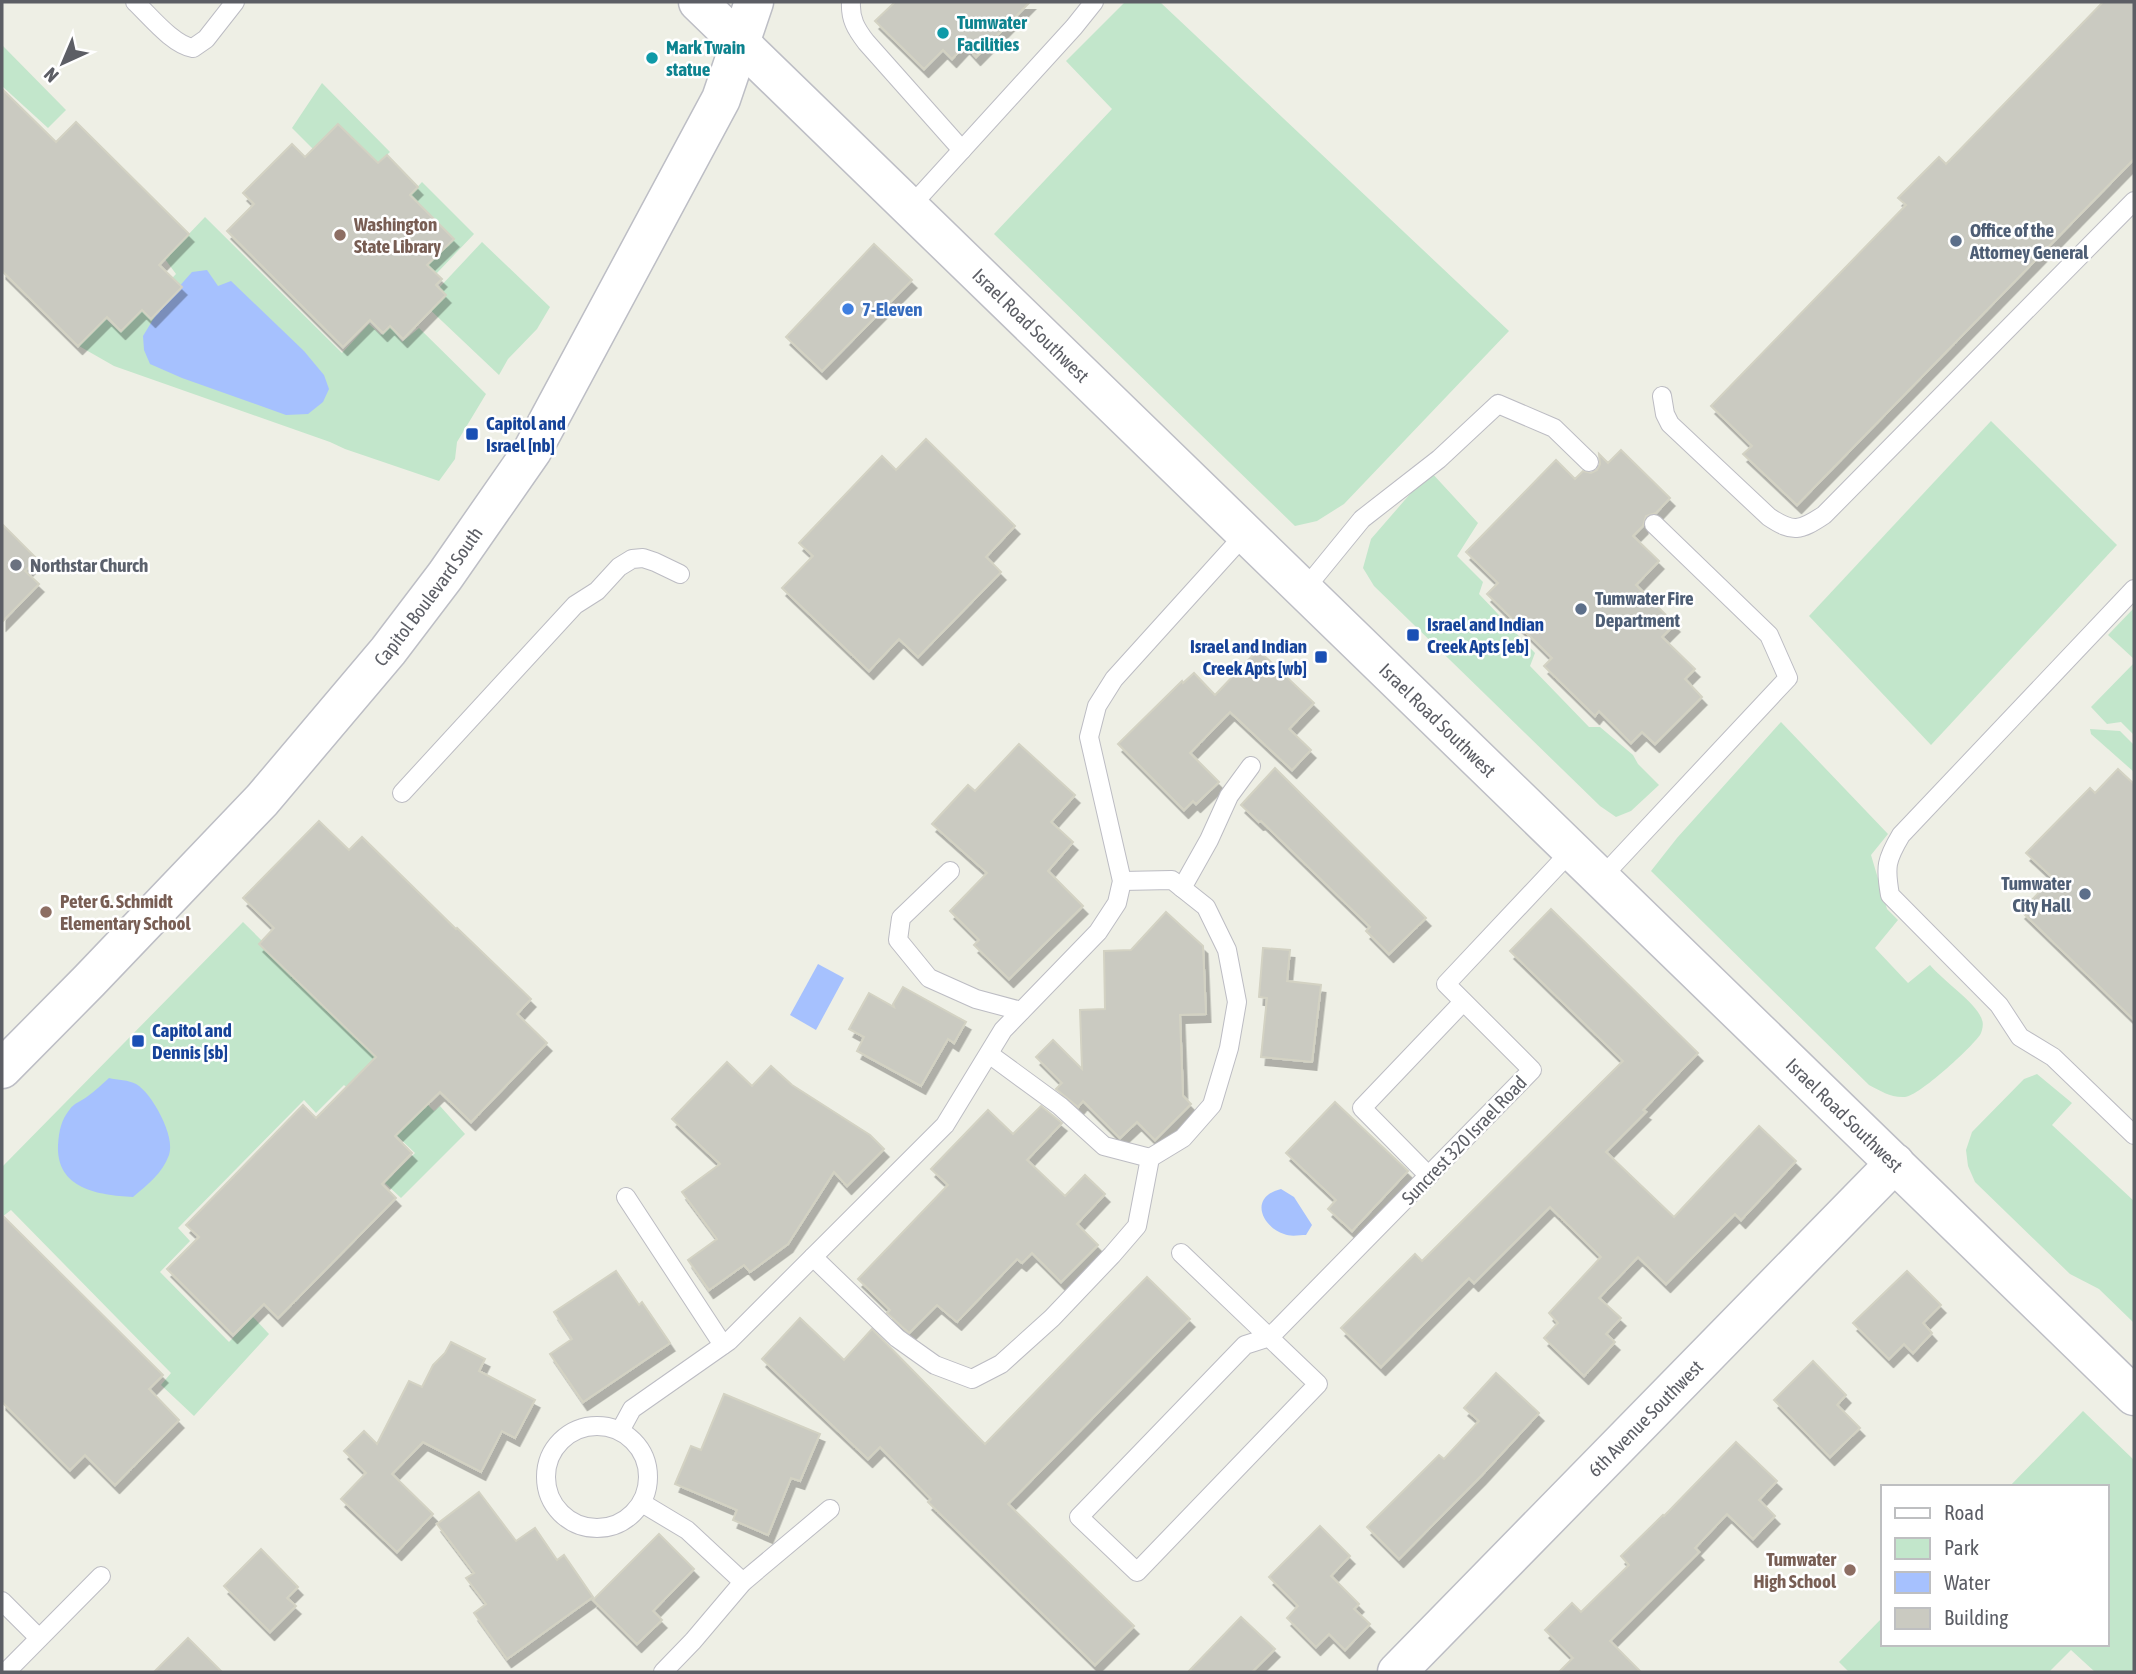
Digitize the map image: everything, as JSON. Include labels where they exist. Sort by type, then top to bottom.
[{"type":"street","name":"Israel Road Southwest","points":[[698,2],[2134,1396]]},
{"type":"street","name":"Capitol Boulevard South","points":[[2,1069],[261,800],[388,651],[445,576],[531,451],[721,99],[754,2]]},
{"type":"street","name":"6th Avenue Southwest","points":[[1397,1672],[1895,1163]]},
{"type":"lane","points":[[135,2],[184,46],[193,48],[206,39],[235,2]]},
{"type":"lane","points":[[851,2],[854,26],[962,150]]},
{"type":"lane","points":[[910,207],[1094,2]]},
{"type":"lane","points":[[1662,396],[1670,424],[1769,517],[1786,528],[1807,526],[1824,515],[2134,201]]},
{"type":"lane","points":[[1304,590],[1362,519],[1439,459],[1498,404],[1554,428],[1590,462]]},
{"type":"lane","points":[[1601,878],[1788,678],[1769,635],[1654,524]]},
{"type":"lane","points":[[620,1431],[632,1409],[723,1345],[945,1125],[1003,1030],[1098,932],[1117,903],[1122,881],[1090,737],[1097,706],[1114,680],[1246,533]]},
{"type":"lane","points":[[402,793],[575,605],[597,591],[619,567],[632,559],[643,558],[680,574]]},
{"type":"lane","points":[[2134,589],[1901,835],[1892,850],[1886,872],[1890,895],[1999,1005],[2020,1037],[2053,1057],[2134,1135]]},
{"type":"lane","points":[[1182,888],[1209,840],[1229,796],[1251,766]]},
{"type":"lane","name":"Suncrest 320 Israel Road","points":[[1270,1337],[1318,1384],[1137,1572],[1079,1517],[1245,1345],[1270,1337],[1532,1070],[1446,984],[1572,850]]},
{"type":"lane","points":[[950,871],[901,918],[898,940],[929,978],[976,999],[1021,1011]]},
{"type":"lane","points":[[989,1054],[1060,1106],[1104,1146],[1150,1158],[1184,1138],[1212,1105],[1229,1048],[1237,1002],[1227,950],[1206,907],[1172,880],[1122,881]]},
{"type":"lane","points":[[1429,1176],[1362,1108],[1463,1002]]},
{"type":"lane","points":[[813,1257],[897,1338],[935,1365],[972,1379],[1001,1364],[1052,1318],[1138,1226],[1150,1158]]},
{"type":"lane","points":[[626,1197],[723,1345]]},
{"type":"lane","points":[[1181,1253],[1270,1337]]},
{"type":"lane","points":[[603,1426],[620,1431],[633,1441],[643,1454],[648,1471],[648,1487],[642,1503],[631,1516],[617,1525],[601,1529],[584,1527],[569,1520],[556,1508],[548,1493],[545,1476],[548,1459],[557,1444],[570,1433],[586,1427],[603,1426]]},
{"type":"lane","points":[[642,1503],[687,1530],[743,1582]]},
{"type":"lane","points":[[663,1672],[743,1582],[830,1508]]},
{"type":"lane","points":[[6,1672],[101,1576]]},
{"type":"lane","points":[[2,1601],[39,1639]]},
{"type":"green space","points":[[1125,2],[1160,2],[1509,331],[1344,504],[1317,521],[1295,526],[994,234],[1112,109],[1066,61]]},
{"type":"green space","points":[[2,45],[66,110],[48,128],[2,86]]},
{"type":"green space","points":[[322,83],[390,152],[378,163],[338,124],[313,149],[292,128]]},
{"type":"green space","points":[[422,182],[474,234],[436,274],[428,265],[454,239],[410,195]]},
{"type":"green space","points":[[205,217],[342,353],[369,324],[381,335],[390,326],[402,342],[419,328],[486,394],[457,442],[455,459],[439,481],[114,366],[79,346],[106,319],[120,332],[176,274],[165,259]]},
{"type":"green space","points":[[482,242],[550,307],[537,329],[508,359],[499,375],[424,304]]},
{"type":"green space","points":[[1991,421],[2117,545],[1931,745],[1809,616]]},
{"type":"green space","points":[[1430,471],[1478,523],[1457,556],[1483,582],[1479,594],[1535,653],[1530,666],[1589,727],[1600,727],[1633,755],[1638,764],[1659,785],[1631,811],[1616,817],[1600,806],[1374,586],[1363,568],[1371,539]]},
{"type":"green space","points":[[2134,608],[2134,659],[2108,635]]},
{"type":"green space","points":[[2134,663],[2134,735],[2121,722],[2107,724],[2091,707]]},
{"type":"green space","points":[[1781,722],[1888,834],[1871,855],[1887,909],[1898,920],[1875,948],[1908,983],[1930,965],[1974,1007],[1983,1022],[1980,1035],[1966,1050],[1912,1095],[1891,1095],[1869,1085],[1651,871],[1677,838]]},
{"type":"green space","points":[[2090,729],[2120,731],[2134,745],[2134,772],[2091,734]]},
{"type":"green space","points":[[243,922],[434,1111],[440,1106],[465,1134],[401,1198],[385,1183],[415,1153],[344,1085],[316,1113],[304,1100],[178,1228],[190,1241],[160,1272],[229,1342],[253,1317],[269,1334],[194,1416],[161,1385],[171,1373],[11,1210],[2,1217],[2,1167]]},
{"type":"green space","points":[[2037,1074],[2072,1103],[2052,1125],[2134,1201],[2134,1323],[2099,1289],[2070,1274],[1975,1182],[1968,1166],[1966,1150],[1972,1132],[2024,1079]]},
{"type":"green space","points":[[2083,1411],[2134,1460],[2134,1672],[2095,1672],[2071,1650],[2049,1672],[1849,1672],[1839,1662],[1881,1619],[1881,1646],[2108,1646],[2108,1485],[2011,1485]]},
{"type":"water","points":[[207,270],[218,286],[231,281],[304,351],[324,375],[329,389],[323,402],[308,414],[286,415],[150,364],[144,350],[143,336],[160,308],[192,272]]},
{"type":"water","points":[[818,964],[844,978],[816,1030],[790,1015]]},
{"type":"water","points":[[109,1078],[133,1083],[149,1096],[161,1116],[169,1138],[169,1155],[163,1168],[133,1197],[106,1194],[82,1187],[64,1171],[59,1160],[59,1135],[67,1113]]},
{"type":"water","points":[[1281,1189],[1294,1197],[1312,1225],[1306,1235],[1284,1234],[1269,1225],[1265,1218],[1262,1205],[1265,1198]]},
{"type":"building","name":"Tumwater Facilities","points":[[895,2],[1030,2],[976,57],[965,45],[952,59],[943,50],[924,69],[875,21]]},
{"type":"building","points":[[2103,2],[2134,2],[2134,159],[1797,505],[1743,454],[1752,446],[1711,406],[1906,205],[1898,198],[1939,157],[1946,164]]},
{"type":"building","points":[[2,89],[56,142],[76,122],[189,234],[159,265],[182,287],[151,319],[142,310],[121,331],[107,317],[78,346],[2,271]]},
{"type":"building","name":"Washington State Library","points":[[338,124],[378,163],[387,155],[418,187],[410,195],[454,239],[427,265],[442,279],[436,285],[446,295],[403,339],[390,326],[383,333],[370,320],[343,347],[227,231],[254,204],[243,193],[292,144],[305,157]]},
{"type":"building","name":"7-Eleven","points":[[874,244],[912,280],[822,371],[786,337]]},
{"type":"building","points":[[926,439],[1015,526],[986,557],[1001,572],[918,657],[899,639],[869,671],[782,588],[813,556],[799,543],[882,456],[896,470]]},
{"type":"building","name":"Tumwater Fire Department","points":[[1621,450],[1670,498],[1656,513],[1646,516],[1643,526],[1633,536],[1659,561],[1636,585],[1675,624],[1662,637],[1695,669],[1685,679],[1702,697],[1655,744],[1642,732],[1631,743],[1599,711],[1595,716],[1544,666],[1552,658],[1487,594],[1498,583],[1466,552],[1556,460],[1575,479],[1583,471],[1591,473],[1597,470],[1600,464],[1599,454],[1608,463]]},
{"type":"building","name":"Northstar Church","points":[[2,524],[37,559],[25,571],[39,584],[2,622]]},
{"type":"building","points":[[1258,650],[1314,703],[1289,729],[1311,750],[1292,770],[1230,712],[1190,753],[1219,782],[1196,804],[1193,801],[1184,810],[1118,744],[1182,681],[1183,683],[1194,673],[1215,695]]},
{"type":"building","points":[[1019,744],[1075,795],[1051,822],[1073,842],[1048,871],[1083,906],[1009,979],[974,945],[979,940],[950,911],[987,873],[932,824],[968,785],[975,791]]},
{"type":"building","points":[[1275,768],[1426,918],[1389,954],[1366,931],[1370,927],[1261,821],[1241,805]]},
{"type":"building","name":"Tumwater City Hall","points":[[2118,769],[2134,784],[2134,1020],[2021,911],[2053,878],[2026,853],[2090,788],[2095,793]]},
{"type":"building","points":[[319,821],[349,850],[362,837],[531,999],[517,1014],[547,1043],[471,1122],[440,1092],[395,1136],[412,1153],[382,1184],[396,1198],[278,1318],[264,1304],[233,1335],[167,1269],[199,1237],[186,1225],[303,1105],[316,1118],[376,1057],[259,944],[274,928],[243,898]]},
{"type":"building","points":[[1551,909],[1698,1053],[1606,1152],[1674,1217],[1759,1126],[1796,1161],[1741,1220],[1735,1214],[1666,1284],[1638,1257],[1599,1298],[1621,1318],[1606,1334],[1615,1342],[1584,1376],[1544,1338],[1558,1323],[1549,1313],[1601,1257],[1550,1207],[1474,1283],[1469,1278],[1381,1367],[1341,1328],[1415,1254],[1422,1261],[1623,1061],[1510,951]]},
{"type":"building","points":[[1166,912],[1203,946],[1206,1014],[1180,1015],[1183,1096],[1191,1104],[1155,1140],[1137,1122],[1120,1138],[1083,1101],[1078,1107],[1056,1089],[1062,1083],[1036,1057],[1053,1040],[1082,1069],[1080,1010],[1105,1009],[1104,951],[1131,950]]},
{"type":"building","points":[[1263,948],[1290,950],[1287,981],[1321,985],[1312,1062],[1261,1057],[1267,998],[1259,997]]},
{"type":"building","points":[[903,987],[966,1022],[954,1043],[948,1039],[921,1086],[857,1051],[864,1037],[849,1029],[869,993],[894,1007],[893,1004]]},
{"type":"building","points":[[727,1062],[752,1086],[771,1066],[792,1085],[870,1135],[884,1149],[847,1186],[834,1172],[788,1244],[750,1272],[744,1265],[709,1290],[688,1260],[717,1239],[682,1192],[720,1164],[672,1119]]},
{"type":"building","points":[[1335,1102],[1408,1171],[1352,1231],[1328,1209],[1336,1200],[1286,1153]]},
{"type":"building","points":[[1041,1106],[1062,1123],[1027,1160],[1065,1196],[1085,1175],[1105,1194],[1077,1224],[1098,1245],[1061,1282],[1032,1253],[1022,1263],[1017,1259],[957,1322],[937,1305],[909,1333],[887,1313],[890,1310],[858,1279],[948,1185],[931,1169],[988,1110],[1013,1134]]},
{"type":"building","points":[[2,1215],[163,1375],[149,1389],[179,1420],[115,1485],[85,1455],[70,1470],[2,1402]]},
{"type":"building","points":[[616,1271],[639,1305],[642,1302],[670,1343],[583,1402],[550,1354],[572,1339],[554,1312]]},
{"type":"building","points":[[1907,1271],[1941,1305],[1923,1323],[1932,1333],[1913,1353],[1904,1344],[1889,1359],[1853,1323]]},
{"type":"building","points":[[1147,1277],[1190,1319],[1008,1504],[1134,1626],[1095,1665],[928,1502],[931,1499],[880,1447],[868,1459],[762,1359],[800,1318],[844,1360],[872,1329],[985,1444]]},
{"type":"building","points":[[451,1342],[485,1359],[479,1371],[535,1400],[515,1438],[502,1431],[481,1472],[423,1442],[392,1474],[433,1514],[397,1552],[341,1499],[366,1473],[344,1451],[364,1431],[377,1444],[409,1381],[422,1387],[433,1365]]},
{"type":"building","points":[[1813,1361],[1846,1395],[1837,1405],[1860,1428],[1830,1457],[1774,1400]]},
{"type":"building","points":[[1496,1373],[1539,1413],[1399,1559],[1367,1527],[1439,1455],[1444,1459],[1479,1421],[1464,1408]]},
{"type":"building","points":[[724,1394],[820,1434],[800,1481],[791,1478],[768,1535],[733,1520],[737,1510],[675,1484],[691,1446],[701,1450]]},
{"type":"building","points":[[1736,1442],[1777,1481],[1759,1500],[1775,1516],[1753,1539],[1727,1514],[1695,1548],[1699,1552],[1610,1641],[1641,1672],[1559,1672],[1573,1658],[1545,1630],[1572,1603],[1581,1612],[1629,1565],[1621,1556]]},
{"type":"building","points":[[479,1492],[516,1541],[535,1528],[557,1560],[564,1555],[593,1597],[507,1659],[474,1613],[486,1604],[466,1578],[474,1573],[437,1524]]},
{"type":"building","points":[[1320,1526],[1350,1556],[1331,1576],[1359,1604],[1354,1609],[1370,1624],[1345,1650],[1329,1634],[1316,1647],[1287,1618],[1298,1606],[1269,1577]]},
{"type":"building","points":[[659,1534],[694,1569],[653,1611],[662,1620],[637,1644],[593,1600]]},
{"type":"building","points":[[261,1549],[298,1587],[287,1598],[296,1606],[270,1632],[224,1586]]},
{"type":"building","points":[[1241,1617],[1275,1649],[1252,1672],[1188,1672]]},
{"type":"building","points":[[188,1638],[222,1672],[154,1672]]},
{"type":"place","name":"Tumwater Facilities","points":[[943,33]]},
{"type":"place","name":"Mark Twain statue","points":[[652,58]]},
{"type":"place","name":"Washington State Library","points":[[340,235]]},
{"type":"place","name":"Office of the Attorney General","points":[[1956,241]]},
{"type":"place","name":"7-Eleven","points":[[848,309]]},
{"type":"place","name":"Capitol and Israel [nb]","points":[[472,434]]},
{"type":"place","name":"Northstar Church","points":[[16,565]]},
{"type":"place","name":"Tumwater Fire Department","points":[[1581,609]]},
{"type":"place","name":"Israel and Indian Creek Apts [eb]","points":[[1413,635]]},
{"type":"place","name":"Israel and Indian Creek Apts [wb]","points":[[1321,657]]},
{"type":"place","name":"Tumwater City Hall","points":[[2085,894]]},
{"type":"place","name":"Peter G. Schmidt Elementary School","points":[[46,912]]},
{"type":"place","name":"Capitol and Dennis [sb]","points":[[138,1041]]},
{"type":"place","name":"Tumwater High School","points":[[1850,1570]]}]
